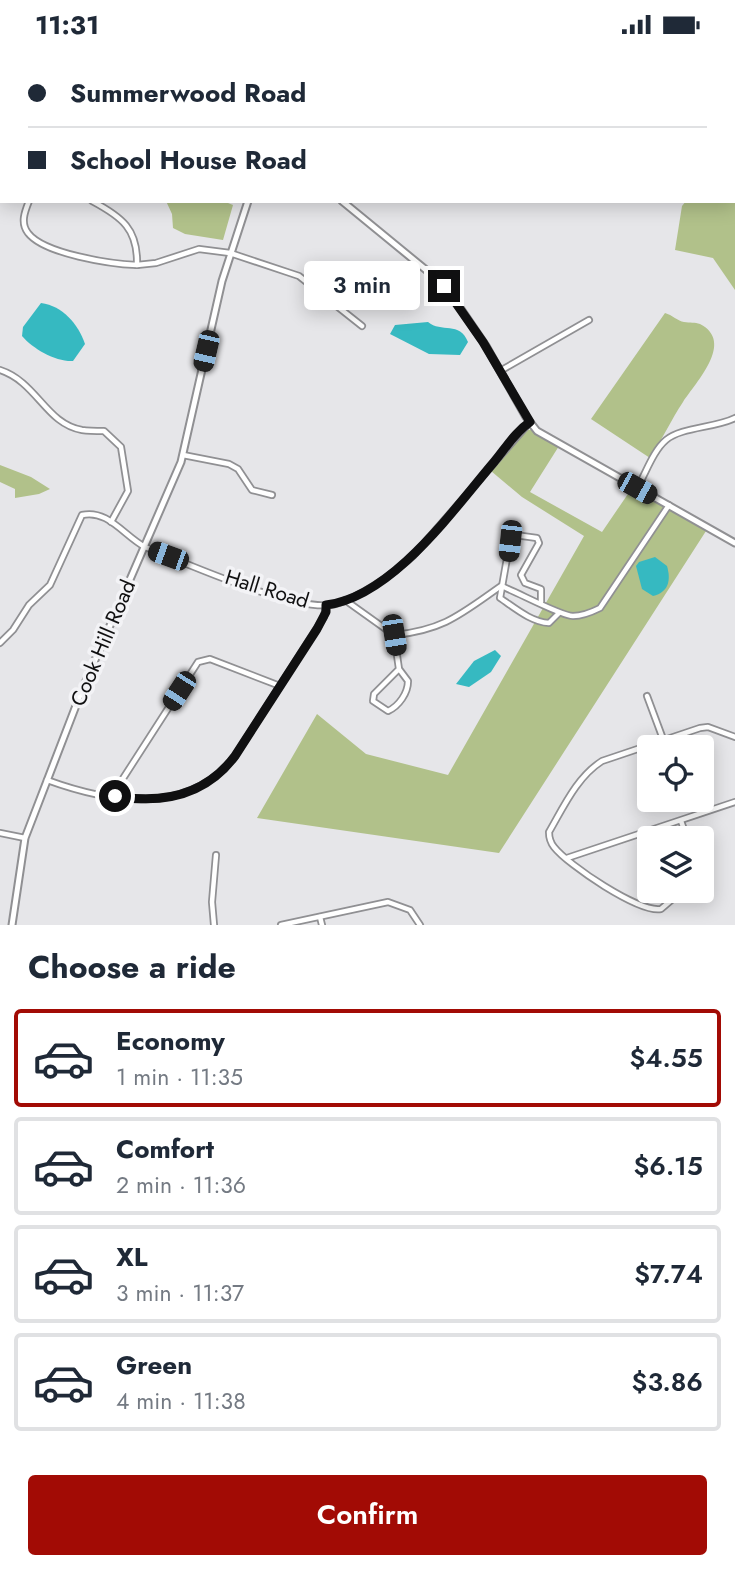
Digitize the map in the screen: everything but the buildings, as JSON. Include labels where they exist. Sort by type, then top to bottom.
[{"type":"street","points":[[28,203],[23,224],[27,232],[59,251],[137,265],[156,263],[199,249],[230,253],[299,276],[362,326]]},
{"type":"street","points":[[95,203],[127,225],[133,233],[137,265]]},
{"type":"street","name":"Cook Hill Road","points":[[12,925],[25,838],[82,690],[183,455],[230,253],[247,203]]},
{"type":"street","points":[[344,203],[444,286],[462,310],[530,422],[551,440],[735,543]]},
{"type":"street","points":[[500,371],[589,320]]},
{"type":"street","points":[[0,370],[14,375],[31,388],[57,419],[80,430],[104,431],[121,447],[128,491],[111,522],[92,513],[82,515],[50,585],[29,605],[13,631],[0,643]]},
{"type":"street","points":[[637,488],[667,438],[712,427],[735,418]]},
{"type":"street","name":"Hall Road","points":[[111,522],[145,547],[292,601],[326,605],[345,600],[392,574],[413,556],[530,422]]},
{"type":"street","points":[[183,455],[229,464],[238,469],[252,489],[272,495]]},
{"type":"street","points":[[500,586],[541,602],[559,613],[573,616],[600,608],[669,505]]},
{"type":"street","points":[[541,602],[541,589],[525,583],[521,575],[539,543],[537,538],[515,535],[510,541],[500,598],[543,623],[550,623],[559,613]]},
{"type":"street","points":[[345,600],[394,635],[417,633],[439,627],[500,586]]},
{"type":"street","points":[[47,780],[70,788],[141,800],[174,798],[209,781],[235,756],[324,617],[326,605]]},
{"type":"street","points":[[394,635],[399,669],[408,681],[408,687],[397,707],[388,711],[373,701],[374,694],[399,669]]},
{"type":"street","points":[[115,796],[122,780],[198,662],[210,659],[280,686]]},
{"type":"street","points":[[647,696],[662,735]]},
{"type":"street","points":[[676,735],[708,727],[735,737]]},
{"type":"street","points":[[637,748],[602,761],[589,769],[549,832],[551,844],[566,859],[645,908],[661,909],[668,903]]},
{"type":"street","points":[[566,859],[735,802]]},
{"type":"street","points":[[681,821],[683,826]]},
{"type":"street","points":[[0,833],[25,838]]},
{"type":"street","points":[[214,925],[212,902],[216,855]]},
{"type":"street","points":[[281,925],[388,902],[410,910],[420,925]]},
{"type":"street","points":[[320,917],[322,925]]},
{"type":"green space","points":[[167,203],[233,205],[223,240],[185,234],[173,228],[172,214]]},
{"type":"green space","points":[[684,203],[735,203],[735,290],[713,258],[675,250]]},
{"type":"green space","points":[[665,313],[682,321],[700,324],[710,332],[714,341],[713,351],[703,373],[650,458],[591,419]]},
{"type":"green space","points":[[525,430],[531,430],[559,446],[530,492],[602,532],[632,488],[706,531],[499,853],[257,818],[317,714],[366,754],[448,775],[584,536],[522,497],[491,471]]},
{"type":"green space","points":[[0,465],[31,477],[50,489],[39,494],[15,498],[15,489],[0,482]]},
{"type":"water","points":[[41,303],[63,312],[78,330],[85,344],[73,361],[45,354],[22,336],[23,327]]},
{"type":"water","points":[[428,322],[455,329],[465,336],[468,342],[460,355],[429,354],[390,334],[395,325]]},
{"type":"water","points":[[655,557],[667,566],[669,581],[662,592],[653,596],[642,589],[636,566],[639,562]]},
{"type":"water","points":[[495,650],[501,656],[491,672],[469,687],[456,684],[474,661]]},
{"type":"route","points":[[115,796],[141,800],[174,798],[196,789],[229,765],[317,629],[326,612],[326,605],[345,600],[392,574],[413,556],[521,429],[530,422],[483,342],[444,286]]}]
